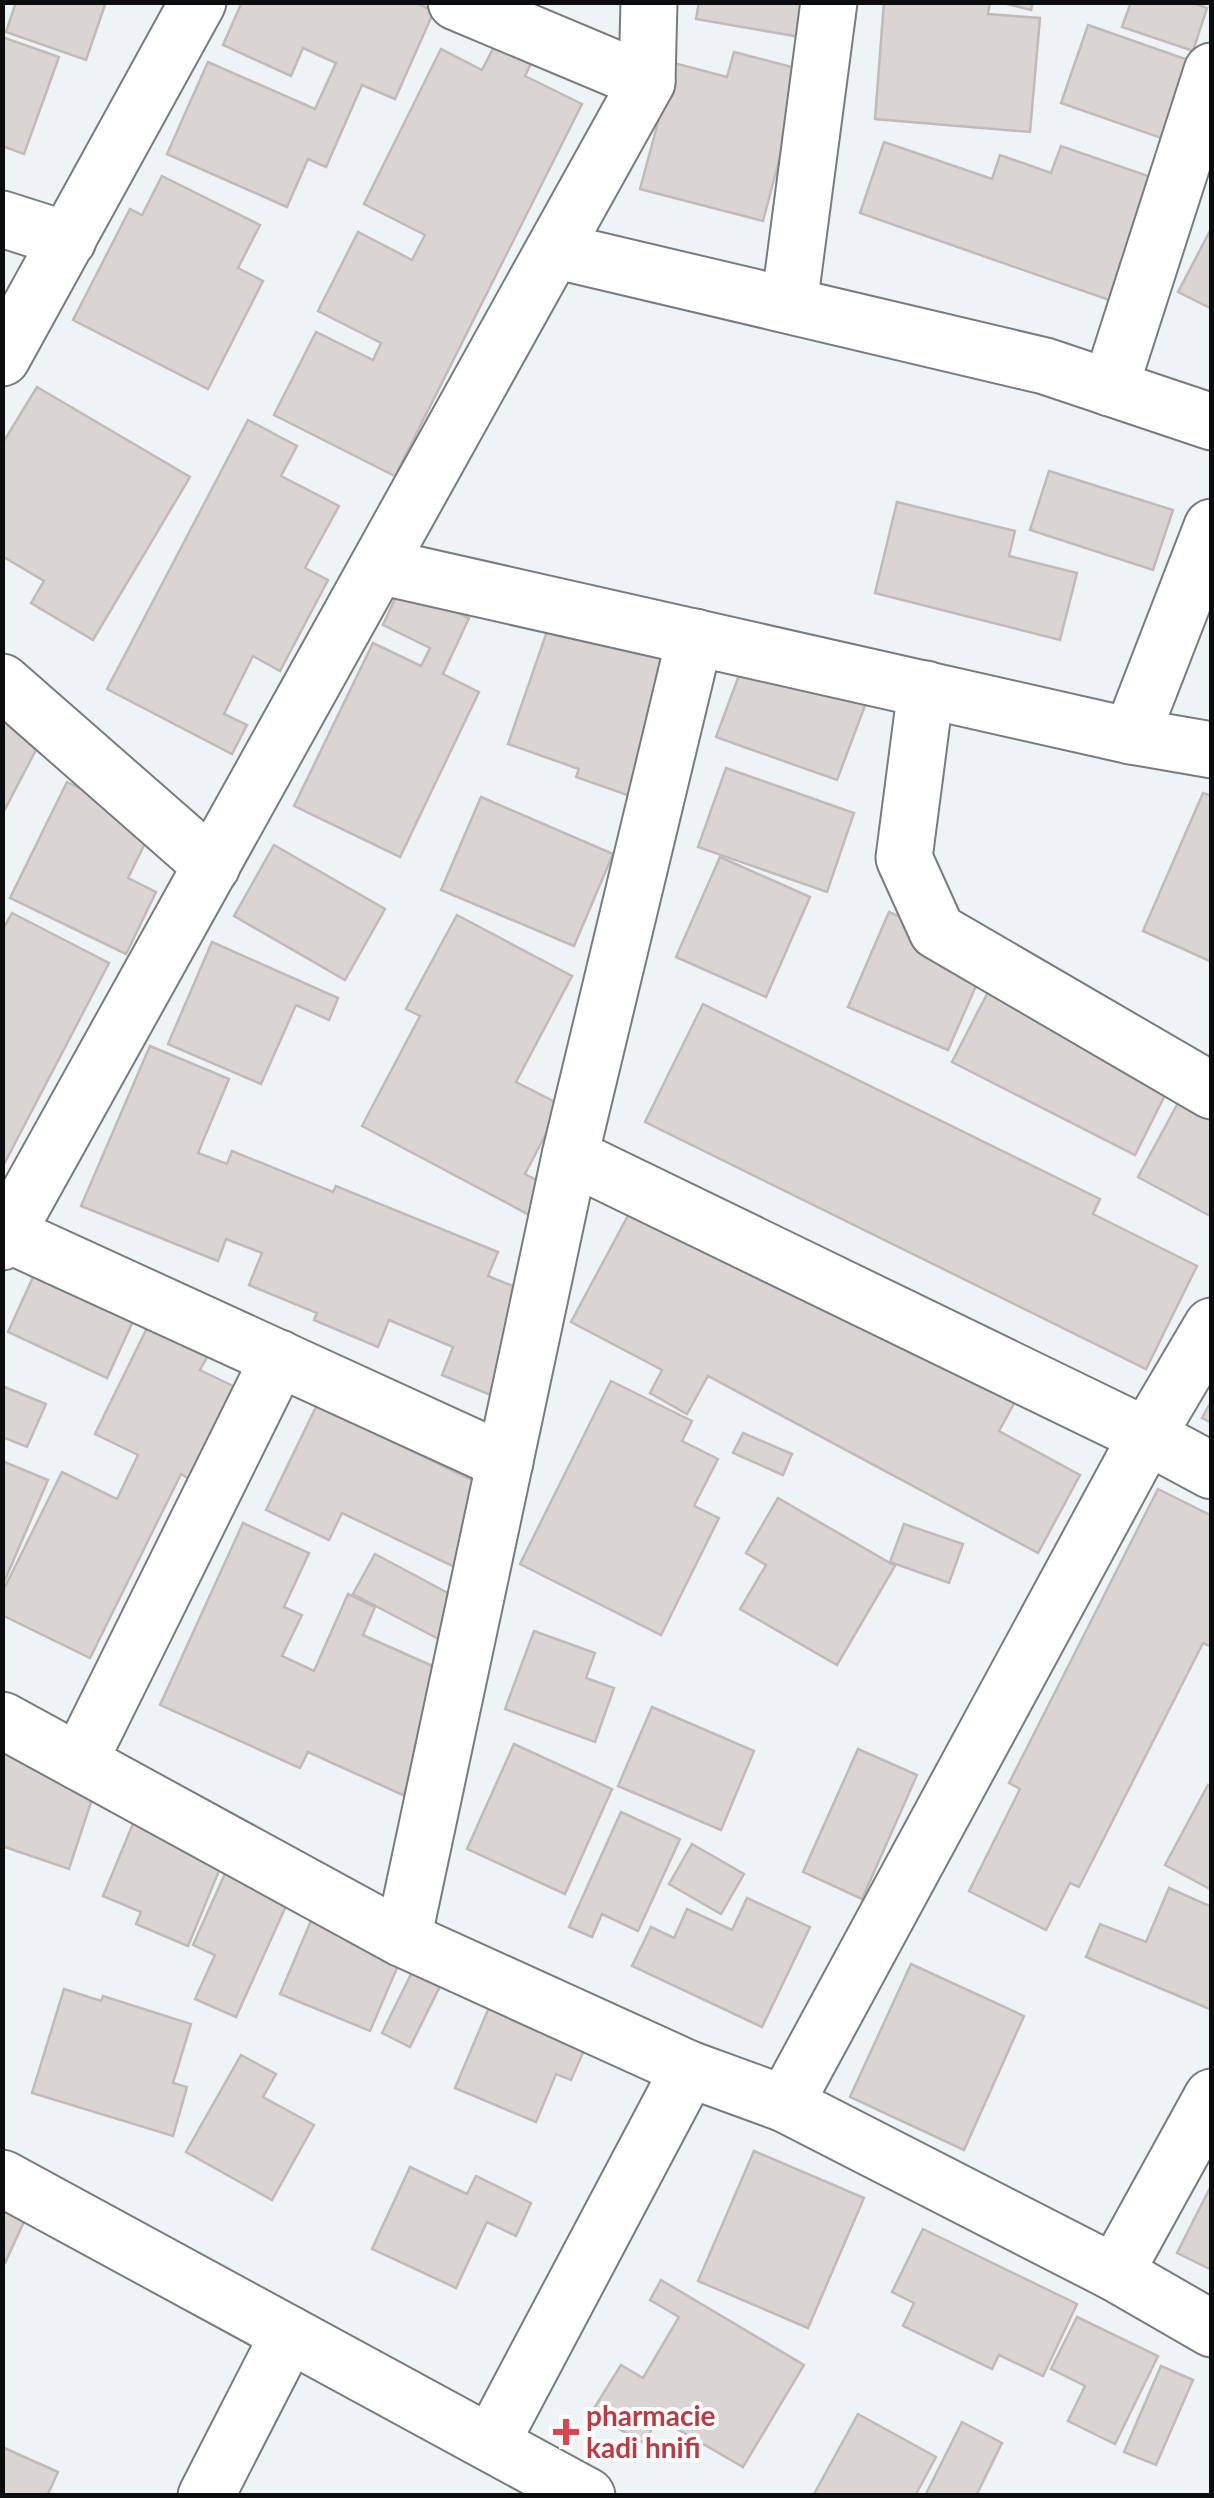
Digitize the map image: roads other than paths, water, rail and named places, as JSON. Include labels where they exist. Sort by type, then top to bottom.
[{"type":"street","points":[[2,358],[198,2]]},
{"type":"street","points":[[456,2],[647,82]]},
{"type":"street","points":[[505,1462],[5,1238],[647,82],[650,2]]},
{"type":"street","points":[[789,305],[829,2]]},
{"type":"street","points":[[1110,388],[1212,71]]},
{"type":"street","points":[[2,219],[68,240]]},
{"type":"street","points":[[554,250],[1045,366],[1212,422]]},
{"type":"street","points":[[1131,736],[1212,527]]},
{"type":"street","points":[[379,566],[1131,736],[1212,750]]},
{"type":"street","points":[[403,1939],[570,1156],[695,637]]},
{"type":"street","points":[[2,682],[212,866]]},
{"type":"street","points":[[926,689],[904,858],[937,931],[1212,1091]]},
{"type":"street","points":[[570,1156],[1148,1436],[1212,1471]]},
{"type":"street","points":[[785,2104],[1148,1436],[1212,1326]]},
{"type":"street","points":[[79,1762],[279,1358]]},
{"type":"street","points":[[2,1720],[403,1939],[689,2069],[785,2104],[1114,2272],[1212,2328]]},
{"type":"street","points":[[491,2443],[689,2069]]},
{"type":"street","points":[[1114,2272],[1212,2097]]},
{"type":"street","points":[[2,2178],[587,2496]]},
{"type":"street","points":[[206,2496],[289,2334]]},
{"type":"place","name":"pharmacie kadi hnifi","points":[[566,2432]]}]
